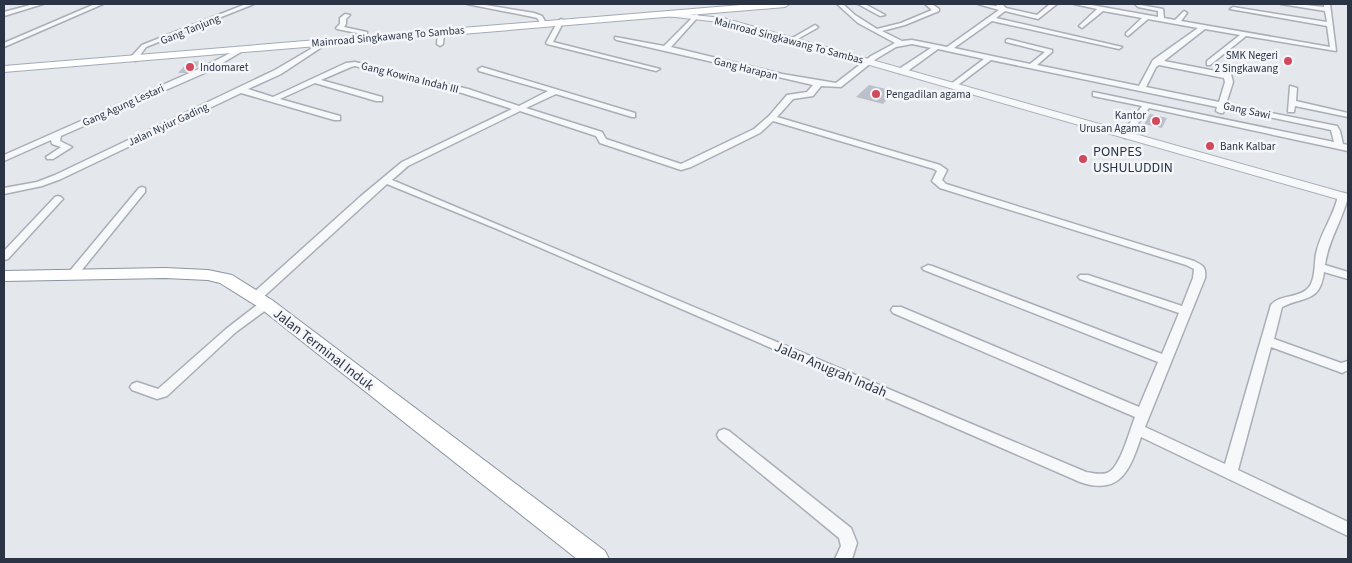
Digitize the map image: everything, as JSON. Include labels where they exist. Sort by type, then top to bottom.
[{"type":"main road","points":[[656,14],[746,5],[785,4]]},
{"type":"main road","points":[[720,20],[721,9]]},
{"type":"main road","name":"Mainroad Singkawang To Sambas","points":[[4,69],[326,42],[365,36],[441,32],[543,21],[656,14]]},
{"type":"main road","name":"Jalan Terminal Induk","points":[[4,276],[166,272],[208,275],[226,279],[261,300],[596,559]]},
{"type":"street","points":[[4,14],[40,4]]},
{"type":"street","points":[[4,45],[98,4]]},
{"type":"street","name":"Gang Tanjung","points":[[132,59],[144,46],[251,4]]},
{"type":"street","points":[[470,4],[534,15],[543,21]]},
{"type":"street","points":[[840,4],[851,15],[876,31],[901,43],[912,42],[1030,67],[1052,49],[1008,41]]},
{"type":"street","points":[[861,4],[882,16]]},
{"type":"street","points":[[876,31],[903,24],[937,10],[928,4]]},
{"type":"street","points":[[981,4],[1039,17],[1054,4]]},
{"type":"street","points":[[998,4],[1004,9]]},
{"type":"street","points":[[1077,4],[1202,28],[1334,50],[1328,7],[1284,4]]},
{"type":"street","points":[[1138,4],[1161,10],[1160,20]]},
{"type":"street","points":[[1082,26],[1101,8]]},
{"type":"street","points":[[949,49],[1004,9]]},
{"type":"street","points":[[1233,9],[1330,25]]},
{"type":"street","points":[[1176,23],[1184,13]]},
{"type":"street","name":"Mainroad Singkawang To Sambas","points":[[656,14],[696,16],[720,20],[1346,197]]},
{"type":"street","points":[[347,15],[343,18],[344,24],[339,28],[365,36]]},
{"type":"street","points":[[666,48],[696,16]]},
{"type":"street","points":[[1128,34],[1146,17]]},
{"type":"street","points":[[992,19],[1119,47]]},
{"type":"street","points":[[561,21],[549,43],[656,69]]},
{"type":"street","points":[[792,40],[814,27]]},
{"type":"street","points":[[1141,89],[1149,70],[1156,62],[1186,42],[1202,28]]},
{"type":"street","points":[[440,44],[441,32]]},
{"type":"street","points":[[1210,63],[1244,35]]},
{"type":"street","name":"Gang Harapan","points":[[617,38],[666,48],[790,79],[838,85],[886,50],[901,43]]},
{"type":"street","name":"Jalan Nyiur Gading","points":[[4,191],[48,181],[241,90],[290,65],[326,42]]},
{"type":"street","points":[[902,71],[936,48]]},
{"type":"street","name":"Gang Agung Lestari","points":[[4,158],[206,69],[242,49]]},
{"type":"street","points":[[954,86],[990,58]]},
{"type":"street","points":[[1156,62],[1228,76],[1229,82],[1216,120]]},
{"type":"street","name":"Gang Kowina Indah III","points":[[274,99],[355,64],[434,82],[520,109],[599,134],[603,141],[681,167],[757,131],[772,118],[790,97],[810,94],[818,84]]},
{"type":"street","name":"Gang Sawi","points":[[1030,67],[1223,104],[1334,128],[1336,130],[1338,146]]},
{"type":"street","points":[[482,69],[632,115]]},
{"type":"street","points":[[315,81],[379,99]]},
{"type":"street","points":[[1291,119],[1293,88]]},
{"type":"street","points":[[241,90],[337,118]]},
{"type":"street","points":[[137,387],[158,394],[162,393],[232,330],[385,180],[412,159],[520,109],[554,91]]},
{"type":"street","points":[[1096,94],[1348,148]]},
{"type":"street","points":[[1292,103],[1348,115]]},
{"type":"street","points":[[1125,135],[1147,105]]},
{"type":"street","name":"Jalan Anugrah Indah","points":[[385,180],[499,227],[1078,476],[1104,480],[1116,475],[1128,455],[1142,414],[1201,272],[1200,268],[943,186],[937,182],[942,170],[940,168],[772,118]]},
{"type":"street","points":[[50,157],[68,147],[55,142],[58,133]]},
{"type":"street","points":[[73,274],[142,190]]},
{"type":"street","points":[[1230,472],[1277,305],[1284,301],[1305,296],[1313,290],[1322,250],[1346,197]]},
{"type":"street","points":[[4,256],[58,199]]},
{"type":"street","points":[[1319,267],[1348,276]]},
{"type":"street","points":[[928,268],[1165,360]]},
{"type":"street","points":[[1084,277],[1184,311]]},
{"type":"street","points":[[896,310],[1142,414]]},
{"type":"street","points":[[1266,341],[1342,368],[1348,365]]},
{"type":"street","points":[[1137,429],[1348,529]]},
{"type":"street","points":[[724,435],[844,534],[850,541],[849,551],[843,559]]},
{"type":"building","name":"Indomaret","points":[[202,61],[195,69],[186,73],[178,73],[188,62]]},
{"type":"building","name":"Pengadilan agama","points":[[869,85],[895,91],[883,104],[856,97]]},
{"type":"building","name":"Kantor Urusan Agama","points":[[1150,114],[1167,118],[1162,128],[1144,124]]},
{"type":"place","name":"SMK Negeri 2 Singkawang","points":[[1288,61]]},
{"type":"place","name":"Indomaret","points":[[190,67]]},
{"type":"place","name":"Pengadilan agama","points":[[876,94]]},
{"type":"place","name":"Kantor Urusan Agama","points":[[1156,121]]},
{"type":"place","name":"Bank Kalbar","points":[[1210,146]]},
{"type":"place","name":"PONPES USHULUDDIN","points":[[1083,159]]}]
